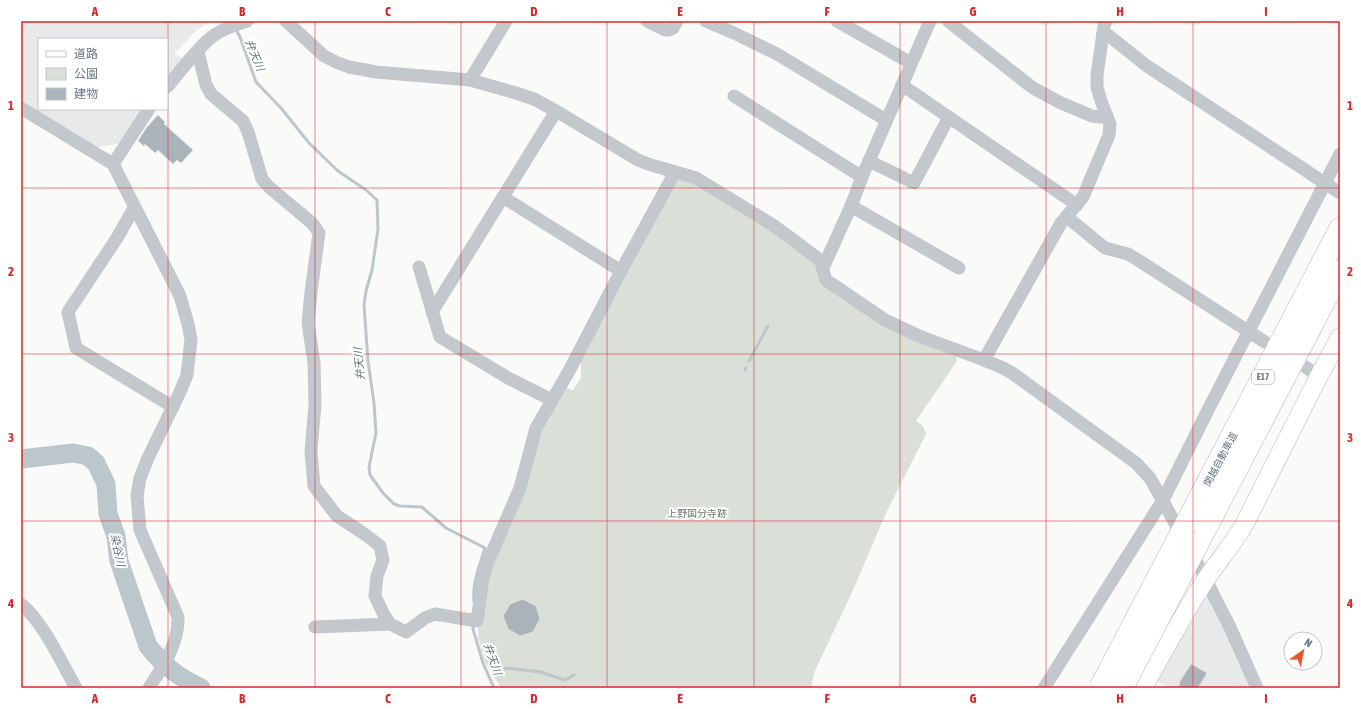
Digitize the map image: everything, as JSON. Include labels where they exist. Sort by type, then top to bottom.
[{"type":"highway","name":"関越自動車道","points":[[1100,688],[1340,230]]},
{"type":"highway","name":"関越自動車道","points":[[1122,688],[1340,271]]},
{"type":"street","points":[[168,86],[213,36],[225,26],[247,21]]},
{"type":"street","points":[[286,21],[324,56],[349,67],[376,72],[470,80],[534,99],[638,160],[696,178],[773,225],[820,260],[826,280],[885,320],[920,336],[1003,368],[1012,374],[1136,464],[1150,478],[1206,579],[1229,625],[1257,688]]},
{"type":"street","points":[[470,80],[506,21]]},
{"type":"street","points":[[648,21],[664,30],[669,30],[673,28],[677,21]]},
{"type":"street","points":[[706,21],[777,54],[886,120]]},
{"type":"street","points":[[837,21],[911,63]]},
{"type":"street","points":[[823,268],[930,21]]},
{"type":"street","points":[[948,21],[1033,88],[1043,94],[1092,116],[1107,116]]},
{"type":"street","points":[[984,360],[1061,223],[1077,205],[1086,190],[1109,135],[1110,124],[1098,92],[1097,81],[1105,27]]},
{"type":"street","points":[[1105,27],[1108,35],[1147,66],[1340,193]]},
{"type":"street","points":[[198,52],[206,85],[211,94],[243,121],[248,132],[262,179],[269,187],[313,224],[319,233],[310,292],[308,323],[314,370],[315,404],[311,451],[314,486],[337,516],[380,546],[383,560],[377,576],[375,596],[390,624]]},
{"type":"street","points":[[902,85],[1077,205]]},
{"type":"street","points":[[734,96],[862,177]]},
{"type":"street","points":[[21,108],[113,164],[180,296],[188,324],[190,340],[187,375],[148,458],[140,478],[137,496],[140,530],[178,617],[178,627],[174,647],[149,688]]},
{"type":"street","points":[[113,164],[148,110]]},
{"type":"street","points":[[432,312],[556,111]]},
{"type":"street","points":[[869,161],[914,183],[949,117]]},
{"type":"street","points":[[1044,688],[1163,500],[1208,408],[1249,332],[1340,154]]},
{"type":"street","points":[[315,627],[390,624],[406,632],[425,618],[436,614],[477,621],[483,578],[487,564],[518,495],[535,432],[576,360],[620,270],[675,172]]},
{"type":"street","points":[[503,197],[620,270]]},
{"type":"street","points":[[851,206],[959,268]]},
{"type":"street","points":[[134,208],[117,238],[68,312],[76,348],[173,407]]},
{"type":"street","points":[[1067,217],[1105,248],[1128,254],[1265,342]]},
{"type":"street","points":[[419,267],[440,337],[508,378],[552,400]]},
{"type":"street","points":[[1143,688],[1185,613],[1206,579],[1229,549],[1243,526],[1340,337]]},
{"type":"street","points":[[1304,366],[1319,376]]},
{"type":"street","points":[[21,604],[27,609],[40,626],[76,688]]},
{"type":"shaded area","points":[[21,21],[211,21],[197,30],[174,54],[183,58],[168,76],[168,38],[38,38],[38,110],[141,110],[121,143],[95,148],[21,103]]},
{"type":"shaded area","points":[[1203,597],[1211,598],[1222,618],[1248,684],[1246,688],[1168,688],[1156,680]]},
{"type":"green space","name":"上野国分寺跡","points":[[685,177],[778,234],[814,263],[818,274],[956,355],[957,361],[916,421],[923,426],[926,434],[887,511],[853,590],[814,673],[811,688],[501,688],[485,662],[478,637],[479,611],[486,579],[531,452],[563,387],[573,390],[581,378],[581,359],[678,178]]},
{"type":"building","points":[[158,115],[165,122],[164,124],[193,150],[181,163],[177,160],[173,164],[158,150],[155,153],[145,144],[144,146],[138,141],[147,127]]},
{"type":"building","points":[[523,599],[536,606],[540,619],[533,632],[520,636],[508,629],[503,616],[510,604]]},
{"type":"building","points":[[1191,664],[1207,673],[1198,688],[1178,688],[1179,683]]},
{"type":"waterway","name":"弁天川","points":[[235,28],[240,37],[256,82],[281,108],[309,143],[338,171],[366,190],[377,200],[378,229],[372,270],[364,305],[368,361],[374,403],[376,433],[369,467],[370,475],[383,493],[394,504],[400,506],[422,507],[446,528],[485,548],[475,581],[474,601]]},
{"type":"waterway","points":[[749,361],[768,326]]},
{"type":"waterway","name":"染谷川","points":[[21,459],[73,453],[88,456],[96,463],[106,484],[108,514],[116,536],[119,561],[148,646],[160,660],[172,670],[201,688]]},
{"type":"waterway","name":"弁天川","points":[[473,624],[473,629],[483,663],[494,688]]},
{"type":"waterway","points":[[500,675],[504,669],[507,668],[541,672],[565,680],[574,675]]}]
